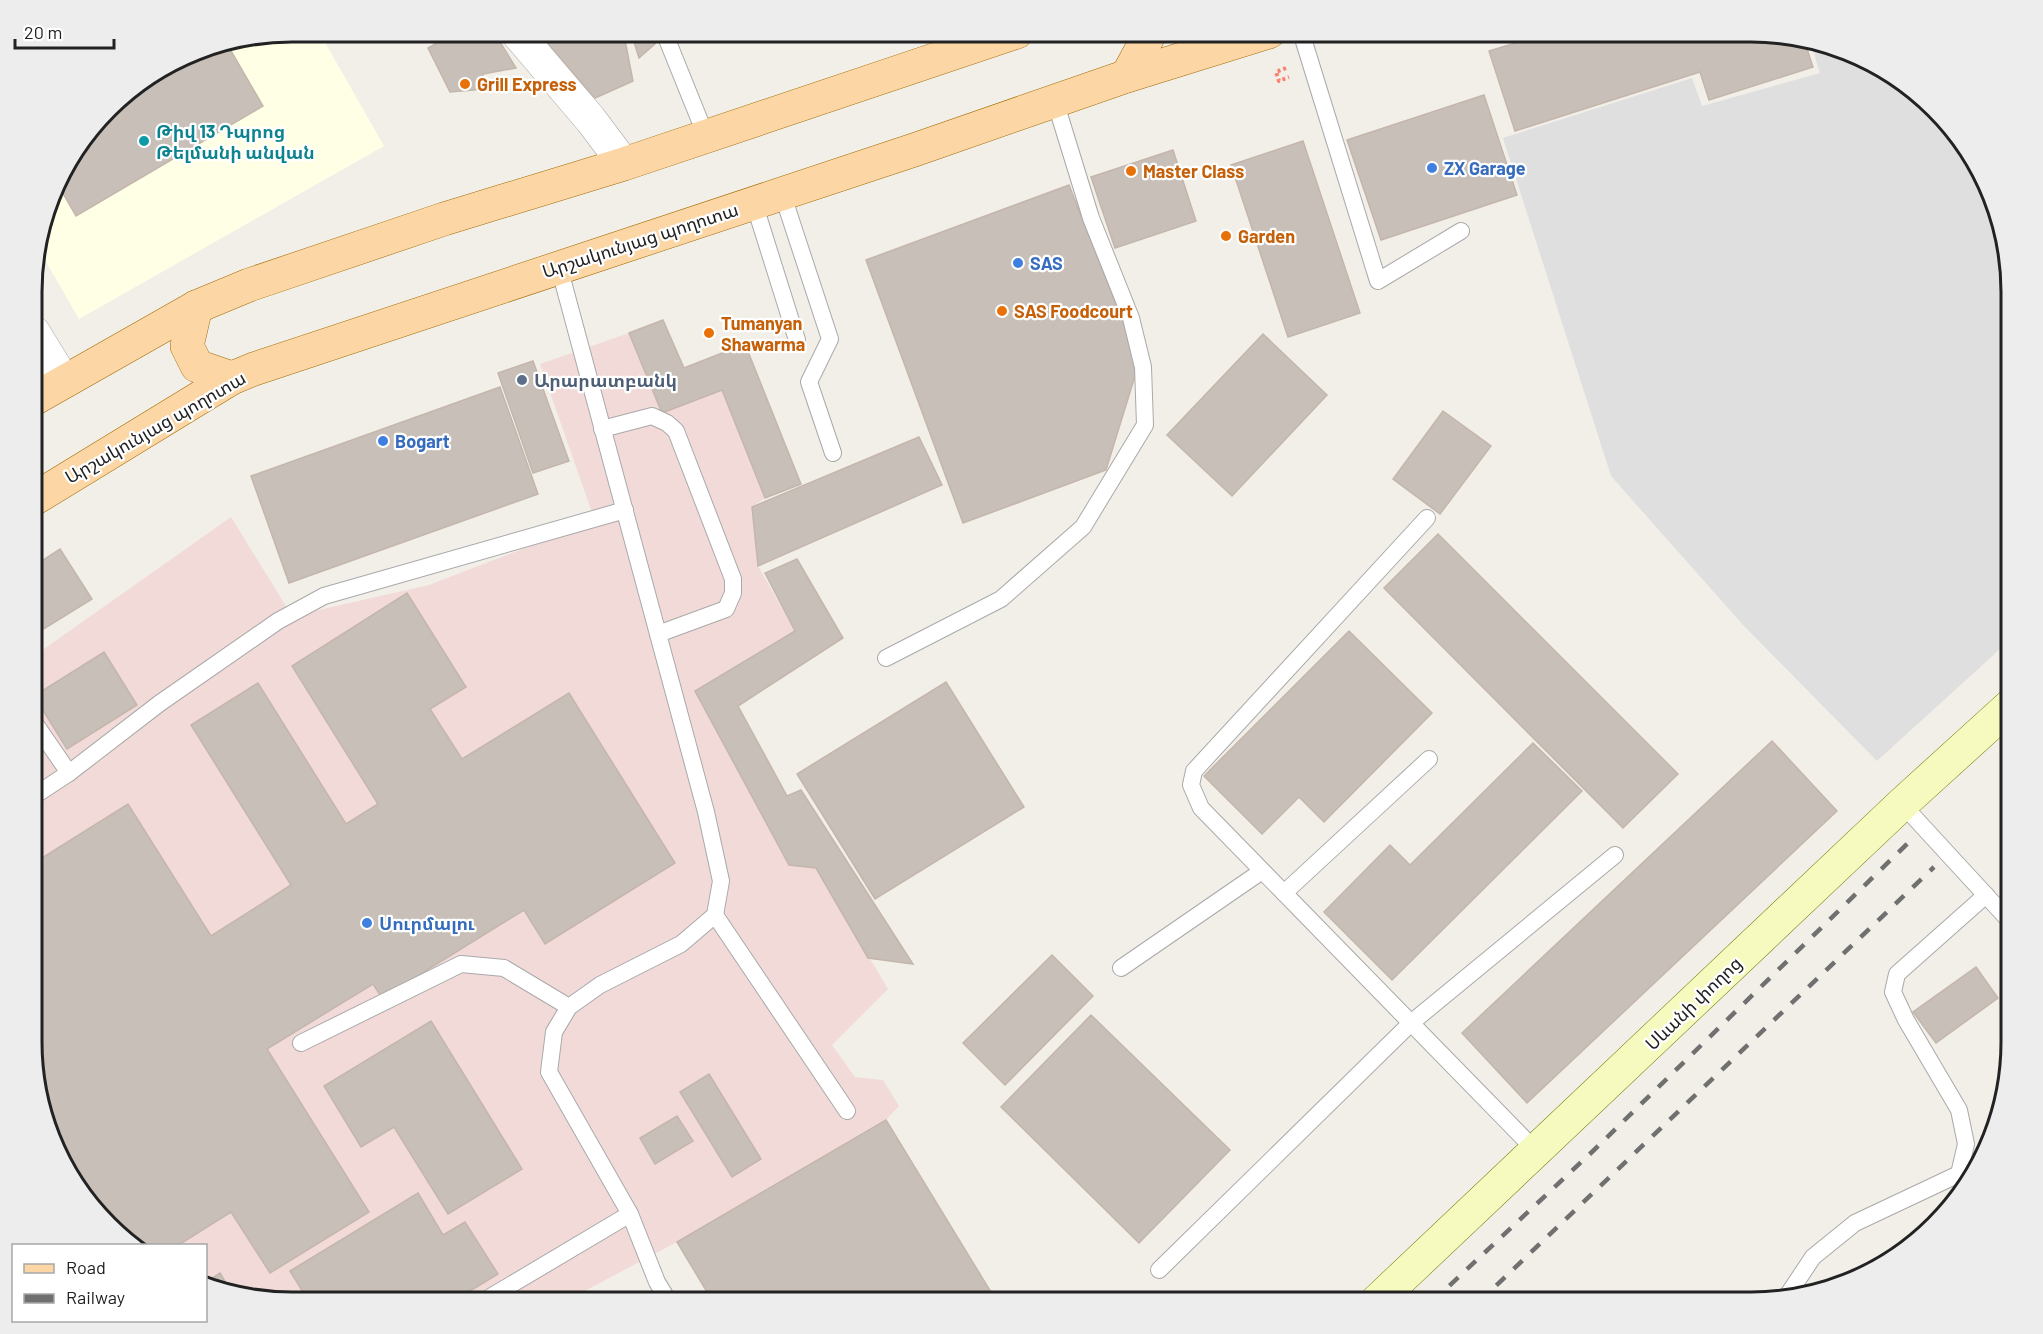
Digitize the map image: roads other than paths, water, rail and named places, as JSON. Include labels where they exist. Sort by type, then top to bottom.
[{"type":"main road","points":[[42,394],[196,307],[249,285],[423,226],[624,164],[987,42]]},
{"type":"main road","points":[[1127,76],[1145,42]]},
{"type":"main road","name":"Արշակունյաց պողոտա","points":[[42,494],[232,378],[1127,76],[1237,42]]},
{"type":"main road","points":[[196,307],[187,346],[197,366],[232,378]]},
{"type":"street","points":[[525,42],[591,120],[624,164]]},
{"type":"street","points":[[42,345],[64,381]]},
{"type":"street","name":"Սևանի փողոց","points":[[1387,1292],[1902,804],[2001,714]]},
{"type":"lane","points":[[668,42],[706,136]]},
{"type":"lane","points":[[1304,42],[1378,281],[1461,231]]},
{"type":"lane","points":[[886,658],[1001,599],[1083,527],[1145,425],[1143,367],[1131,318],[1091,218],[1055,101]]},
{"type":"lane","points":[[768,198],[797,340]]},
{"type":"lane","points":[[768,198],[830,339],[809,382],[833,453]]},
{"type":"lane","points":[[559,267],[706,812],[721,881],[715,915],[681,944],[600,985],[569,1007],[554,1032],[549,1072],[630,1214],[663,1292]]},
{"type":"lane","points":[[602,429],[652,416],[667,423],[676,431],[733,579],[733,593],[726,609],[658,634]]},
{"type":"lane","points":[[42,791],[69,773],[160,703],[278,621],[324,596],[625,510]]},
{"type":"lane","points":[[1427,518],[1194,771],[1191,785],[1201,808],[1537,1152]]},
{"type":"lane","points":[[42,734],[69,773]]},
{"type":"lane","points":[[1284,893],[1429,759]]},
{"type":"lane","points":[[1902,804],[2001,912]]},
{"type":"lane","points":[[1159,1270],[1411,1023],[1615,855]]},
{"type":"lane","points":[[1121,969],[1262,871]]},
{"type":"lane","points":[[1959,1174],[1966,1144],[1959,1110],[1906,1020],[1893,992],[1897,974],[1986,895]]},
{"type":"lane","points":[[715,915],[847,1111]]},
{"type":"lane","points":[[301,1043],[461,964],[504,968],[569,1007]]},
{"type":"lane","points":[[1792,1288],[1813,1257],[1855,1223],[1965,1171]]},
{"type":"lane","points":[[499,1292],[630,1214]]},
{"type":"railway","points":[[1443,1292],[1593,1151],[1910,841]]},
{"type":"railway","points":[[1489,1292],[1934,867]]},
{"type":"place","name":"Grill Express","points":[[465,84]]},
{"type":"place","name":"Թիվ 13 Դպրոց Թելմանի անվան","points":[[144,141]]},
{"type":"place","name":"ZX Garage","points":[[1432,168]]},
{"type":"place","name":"Master Class","points":[[1131,171]]},
{"type":"place","name":"Garden","points":[[1226,236]]},
{"type":"place","name":"SAS","points":[[1018,263]]},
{"type":"place","name":"SAS Foodcourt","points":[[1002,311]]},
{"type":"place","name":"Tumanyan Shawarma","points":[[709,333]]},
{"type":"place","name":"Արարատբանկ","points":[[522,380]]},
{"type":"place","name":"Bogart","points":[[383,441]]},
{"type":"place","name":"Սուրմալու","points":[[367,923]]}]
